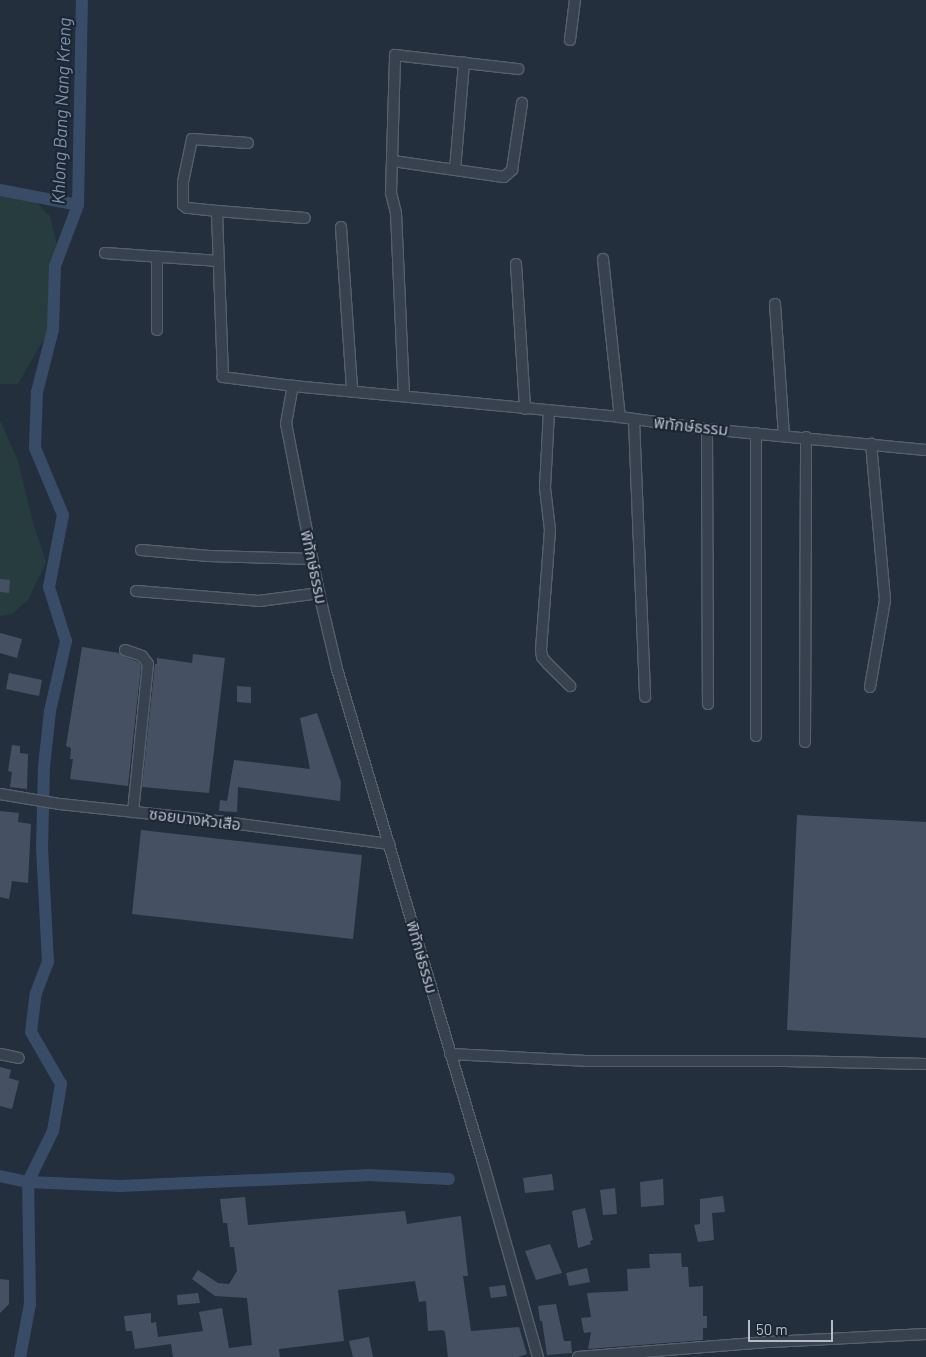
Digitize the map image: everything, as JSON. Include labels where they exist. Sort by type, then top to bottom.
[{"type":"street","points":[[570,40],[576,0]]},
{"type":"street","points":[[404,396],[396,213],[392,193],[395,55],[518,69]]},
{"type":"street","points":[[454,170],[464,62]]},
{"type":"street","points":[[393,160],[498,177],[509,175],[512,170],[522,103]]},
{"type":"street","points":[[248,143],[192,139],[183,182],[183,205],[187,208],[305,218]]},
{"type":"street","points":[[217,210],[223,377],[293,386]]},
{"type":"street","points":[[341,227],[352,390]]},
{"type":"street","points":[[105,253],[219,261]]},
{"type":"street","points":[[157,258],[157,330]]},
{"type":"street","points":[[603,258],[620,417]]},
{"type":"street","points":[[516,264],[525,409]]},
{"type":"street","points":[[776,304],[784,436]]},
{"type":"street","name":"พิทักษ์ธรรม","points":[[538,1357],[337,670],[319,593],[286,424],[293,386],[352,390],[525,409],[620,417],[707,429],[926,450]]},
{"type":"street","points":[[549,411],[545,488],[550,530],[541,650],[542,657],[547,664],[570,686]]},
{"type":"street","points":[[634,420],[645,697]]},
{"type":"street","points":[[707,429],[708,704]]},
{"type":"street","points":[[756,433],[756,736]]},
{"type":"street","points":[[805,742],[806,437]]},
{"type":"street","points":[[870,687],[885,600],[871,444]]},
{"type":"street","points":[[141,550],[209,556],[312,559]]},
{"type":"street","points":[[136,591],[258,601],[319,593]]},
{"type":"street","points":[[125,650],[142,656],[148,664],[133,812]]},
{"type":"street","name":"ซอยบางหัวเสือ","points":[[0,794],[60,804],[389,844]]},
{"type":"street","points":[[0,1054],[19,1058]]},
{"type":"street","points":[[450,1054],[586,1061],[785,1061],[926,1064]]},
{"type":"street","points":[[578,1357],[770,1342],[926,1334]]},
{"type":"green space","points":[[0,192],[29,195],[50,216],[57,245],[59,285],[53,323],[18,384],[0,384]]},
{"type":"green space","points":[[0,420],[18,461],[33,523],[46,562],[28,600],[12,614],[0,616]]},
{"type":"building","points":[[0,579],[10,580],[9,593],[0,592]]},
{"type":"building","points":[[0,633],[22,639],[17,658],[0,653]]},
{"type":"building","points":[[82,647],[119,653],[138,662],[141,666],[128,786],[70,779],[73,759],[70,759],[71,748],[66,746]]},
{"type":"building","points":[[193,654],[225,658],[209,793],[142,787],[157,658],[192,663]]},
{"type":"building","points":[[9,673],[42,680],[39,696],[6,689]]},
{"type":"building","points":[[237,686],[251,687],[251,703],[237,702]]},
{"type":"building","points":[[317,713],[341,782],[340,801],[238,787],[237,812],[219,811],[220,800],[227,801],[234,760],[310,769],[300,718]]},
{"type":"building","points":[[12,745],[20,746],[20,753],[28,754],[27,789],[10,787],[12,772],[8,771]]},
{"type":"building","points":[[0,811],[19,813],[18,822],[31,824],[28,883],[12,881],[9,899],[0,897]]},
{"type":"building","points":[[797,815],[926,822],[926,1038],[787,1030]]},
{"type":"building","points":[[141,830],[362,855],[353,939],[132,914]]},
{"type":"building","points":[[0,1067],[11,1070],[9,1078],[19,1081],[12,1109],[0,1106]]},
{"type":"building","points":[[552,1174],[554,1190],[525,1193],[523,1178]]},
{"type":"building","points":[[663,1179],[664,1205],[641,1207],[640,1182]]},
{"type":"building","points":[[615,1188],[617,1214],[603,1215],[600,1190]]},
{"type":"building","points":[[723,1196],[725,1212],[712,1213],[714,1240],[698,1242],[694,1225],[700,1224],[700,1199]]},
{"type":"building","points":[[245,1197],[248,1225],[405,1211],[407,1224],[461,1216],[468,1276],[463,1276],[471,1331],[519,1327],[527,1354],[518,1357],[448,1357],[445,1332],[443,1330],[428,1331],[426,1301],[419,1302],[415,1281],[338,1290],[344,1341],[279,1349],[280,1357],[173,1357],[171,1344],[135,1349],[132,1331],[126,1331],[124,1316],[151,1313],[151,1323],[156,1322],[158,1337],[203,1331],[199,1312],[222,1308],[229,1348],[252,1345],[247,1298],[215,1296],[192,1279],[198,1270],[218,1283],[229,1284],[237,1271],[234,1247],[230,1247],[227,1223],[223,1223],[220,1199]]},
{"type":"building","points":[[585,1208],[593,1240],[590,1241],[591,1244],[578,1248],[572,1211]]},
{"type":"building","points":[[550,1244],[562,1273],[536,1280],[525,1251]]},
{"type":"building","points":[[681,1253],[682,1267],[688,1267],[689,1287],[703,1286],[703,1316],[707,1316],[707,1328],[703,1328],[703,1340],[588,1349],[591,1332],[584,1333],[581,1318],[591,1317],[587,1293],[628,1291],[627,1269],[650,1268],[649,1254]]},
{"type":"building","points":[[587,1268],[590,1282],[569,1286],[566,1273]]},
{"type":"building","points":[[0,1279],[9,1280],[9,1304],[0,1313]]},
{"type":"building","points":[[505,1285],[507,1296],[491,1298],[489,1287]]},
{"type":"building","points":[[198,1293],[200,1303],[178,1305],[177,1295]]},
{"type":"building","points":[[556,1304],[564,1341],[571,1341],[572,1353],[547,1355],[538,1306]]},
{"type":"building","points":[[369,1337],[373,1357],[353,1357],[349,1341]]},
{"type":"waterway","name":"Khlong Bang Nang Kreng","points":[[20,1357],[30,1304],[28,1182],[53,1131],[61,1084],[31,1032],[36,993],[48,962],[42,849],[44,767],[50,711],[66,641],[49,587],[63,515],[35,448],[37,392],[53,329],[55,266],[78,205],[82,0]]},
{"type":"waterway","points":[[0,190],[78,205]]},
{"type":"waterway","points":[[0,1176],[28,1182],[120,1186],[367,1175],[449,1179]]}]
